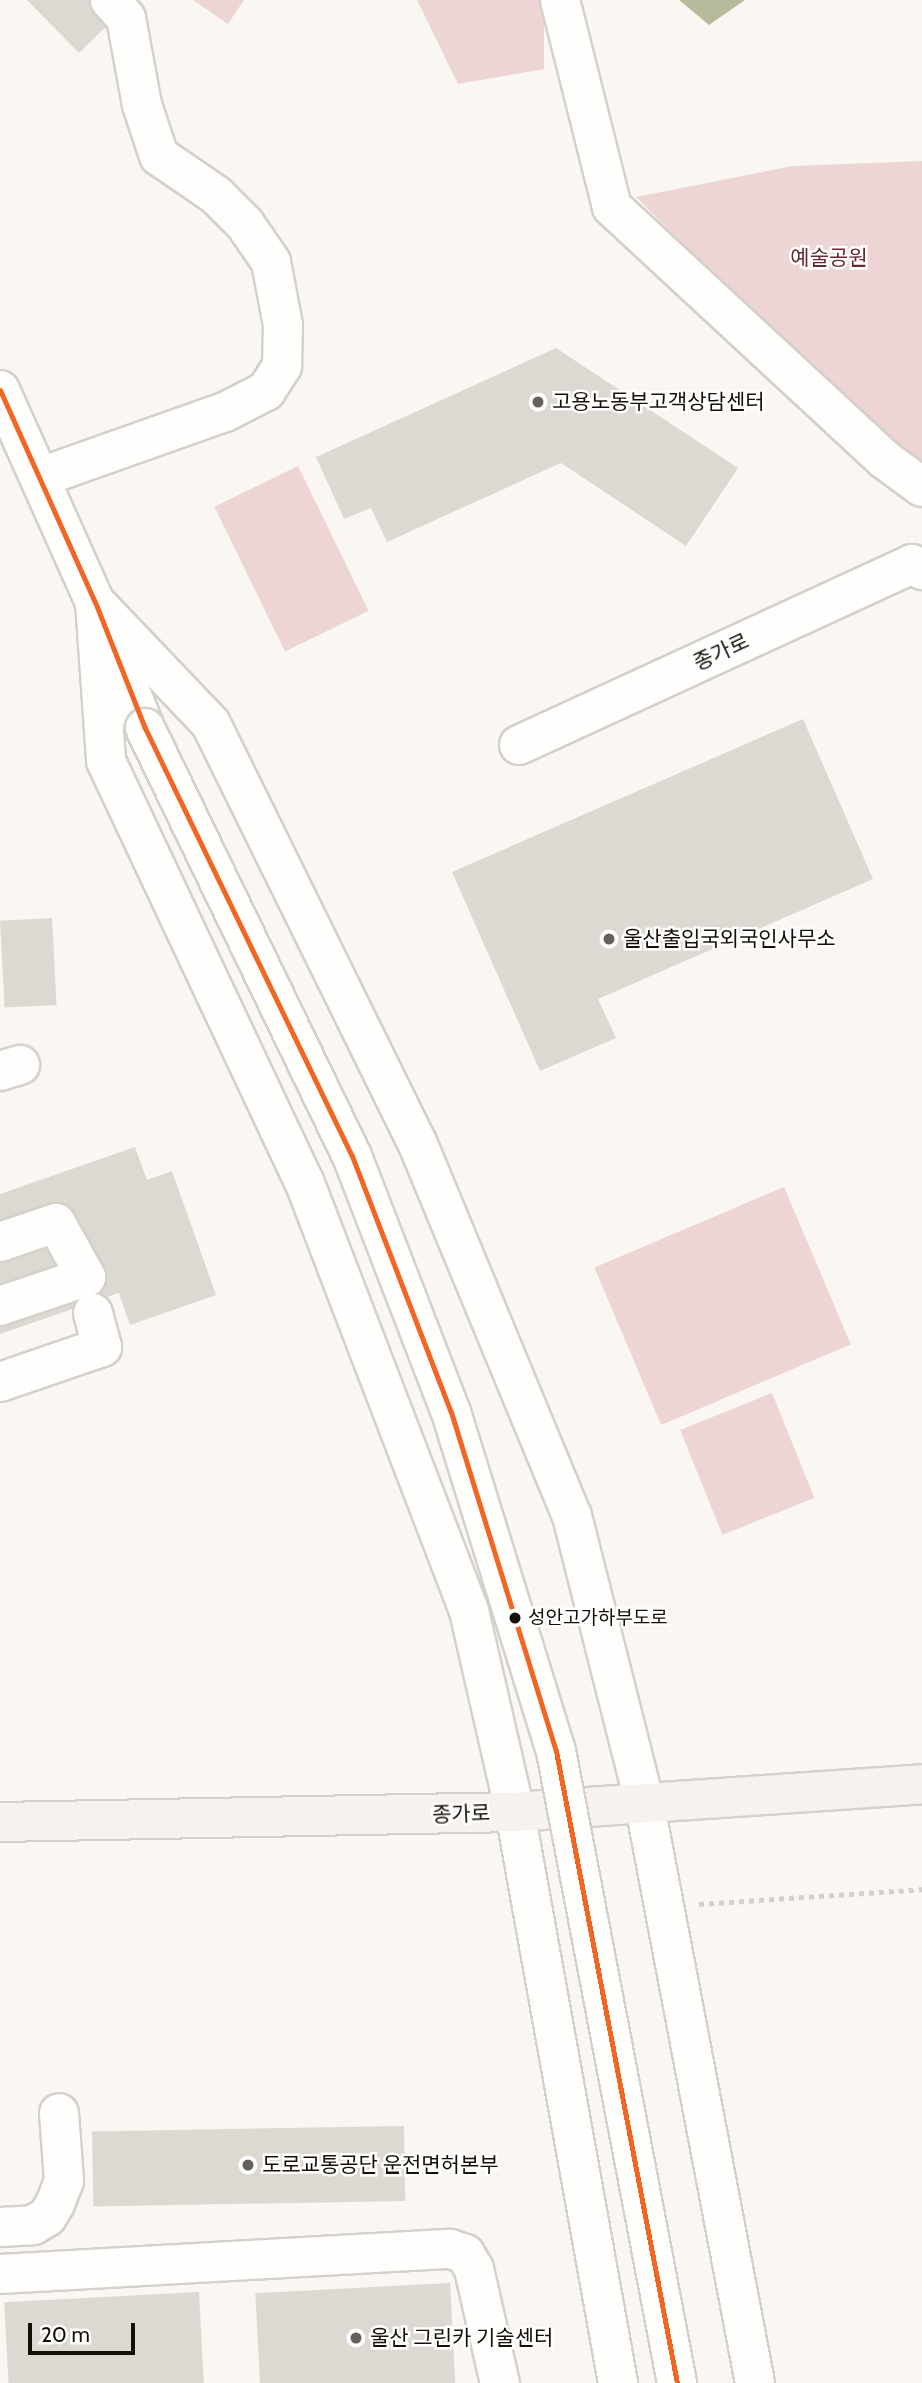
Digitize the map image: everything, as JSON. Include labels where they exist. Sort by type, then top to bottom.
[{"type":"main road","name":"종가로","points":[[0,1822],[515,1812],[643,1801],[922,1784]]},
{"type":"street","points":[[41,477],[227,411],[266,391],[282,366],[283,325],[271,262],[245,224],[216,195],[159,156],[142,105],[126,18],[110,0]]},
{"type":"street","points":[[559,0],[612,207],[884,459],[922,487]]},
{"type":"street","points":[[0,390],[95,602],[145,728],[352,1156],[451,1412],[555,1751],[677,2383]]},
{"type":"street","name":"종가로","points":[[519,745],[912,564],[922,570]]},
{"type":"street","points":[[95,602],[211,724],[417,1142],[572,1516],[643,1801],[755,2383]]},
{"type":"street","points":[[95,602],[106,761],[304,1181],[469,1611],[515,1812],[618,2383]]},
{"type":"street","points":[[0,1241],[56,1223],[86,1277],[0,1306]]},
{"type":"street","points":[[0,1382],[102,1347],[93,1313]]},
{"type":"street","points":[[0,2227],[33,2225],[47,2217],[55,2204],[64,2181],[59,2113]]},
{"type":"street","points":[[0,2274],[450,2249],[465,2254],[474,2269],[500,2383]]},
{"type":"path","points":[[664,1907],[922,1889]]},
{"type":"green space","points":[[193,0],[244,0],[228,24]]},
{"type":"green space","points":[[417,0],[544,0],[544,69],[458,84]]},
{"type":"green space","name":"예술공원","points":[[922,161],[922,474],[886,446],[636,197],[793,166]]},
{"type":"green space","points":[[298,466],[369,611],[285,651],[214,507]]},
{"type":"green space","points":[[784,1187],[851,1344],[661,1425],[594,1267]]},
{"type":"green space","points":[[772,1393],[814,1498],[723,1535],[680,1430]]},
{"type":"shaded area","points":[[679,0],[745,0],[709,25]]},
{"type":"building","points":[[27,0],[95,0],[114,19],[79,53]]},
{"type":"building","name":"고용노동부고객상담센터","points":[[556,348],[738,468],[686,546],[561,463],[387,542],[371,508],[344,519],[316,457]]},
{"type":"building","name":"울산출입국외국인사무소","points":[[803,719],[873,879],[598,999],[616,1038],[540,1071],[452,872]]},
{"type":"building","points":[[52,918],[57,1005],[5,1008],[0,921]]},
{"type":"building","points":[[135,1147],[147,1180],[172,1171],[216,1295],[130,1325],[119,1293],[0,1334],[0,1194]]},
{"type":"building","name":"도로교통공단 운전면허본부","points":[[404,2126],[405,2201],[93,2206],[92,2131]]},
{"type":"building","name":"울산 그린카 기술센터","points":[[450,2283],[455,2383],[260,2383],[255,2293]]},
{"type":"building","points":[[199,2292],[204,2383],[9,2383],[4,2302]]},
{"type":"transit line","points":[[0,390],[95,602],[145,728],[352,1156],[451,1412],[556,1751],[677,2383]]},
{"type":"place","name":"고용노동부고객상담센터","points":[[538,402]]},
{"type":"place","name":"울산출입국외국인사무소","points":[[609,939]]},
{"type":"place","name":"성안고가하부도로","points":[[515,1618]]},
{"type":"place","name":"도로교통공단 운전면허본부","points":[[248,2165]]},
{"type":"place","name":"울산 그린카 기술센터","points":[[356,2338]]}]
